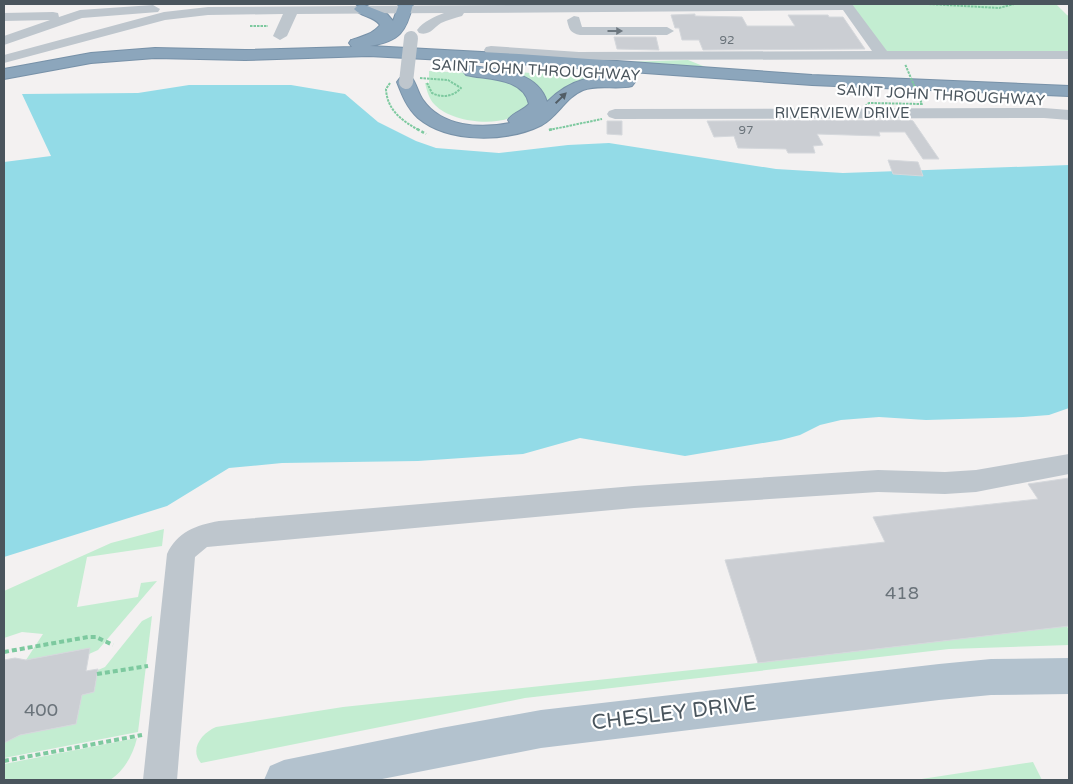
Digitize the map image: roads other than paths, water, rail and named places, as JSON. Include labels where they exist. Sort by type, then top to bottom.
[{"type":"highway","points":[[184,53],[284,51],[353,44],[379,39],[393,33],[400,24],[405,6]]},
{"type":"highway","points":[[353,44],[382,33],[388,25],[382,17],[365,7]]},
{"type":"highway","name":"SAINT JOHN THROUGHWAY","points":[[4,74],[42,66],[124,55],[184,53],[245,55],[369,51],[461,55],[812,80],[1069,91]]},
{"type":"highway","name":"SAINT JOHN THROUGHWAY","points":[[42,66],[144,58],[243,59],[357,55],[461,55]]},
{"type":"highway","points":[[686,56],[702,63],[732,68],[1069,86]]},
{"type":"highway","points":[[391,63],[464,70],[515,80],[534,90],[538,97],[538,104],[524,117],[513,121],[499,124],[469,124],[446,119],[436,113],[424,100],[412,82]]},
{"type":"highway","name":"SAINT JOHN THROUGHWAY","points":[[4,81],[123,67],[391,63],[515,67],[774,86],[1069,101]]},
{"type":"highway","points":[[412,82],[410,98],[422,114],[448,127],[479,132],[524,126],[537,120],[574,88],[595,82],[774,86]]},
{"type":"main road","name":"CHESLEY DRIVE","points":[[284,780],[441,747],[541,729],[939,682],[991,677],[1069,676]]},
{"type":"street","points":[[174,7],[194,4]]},
{"type":"street","points":[[4,23],[29,25],[58,17],[80,14],[230,4]]},
{"type":"street","points":[[331,4],[365,7]]},
{"type":"street","points":[[174,7],[427,6],[482,9],[846,5],[883,56]]},
{"type":"street","points":[[405,6],[419,35]]},
{"type":"street","points":[[412,82],[419,35],[427,6]]},
{"type":"street","points":[[659,6],[675,52],[686,56]]},
{"type":"street","points":[[4,59],[164,16],[206,7]]},
{"type":"street","points":[[280,36],[306,7]]},
{"type":"street","points":[[419,35],[429,25],[444,17],[482,9]]},
{"type":"street","points":[[4,13],[42,13],[58,17]]},
{"type":"street","points":[[4,41],[80,14]]},
{"type":"street","points":[[4,17],[58,17]]},
{"type":"street","points":[[574,20],[576,29],[580,31],[667,31]]},
{"type":"street","points":[[491,50],[579,56],[1069,55]]},
{"type":"street","name":"RIVERVIEW DRIVE","points":[[615,114],[1027,113],[1069,115]]},
{"type":"street","points":[[160,780],[181,554],[191,542],[207,535],[634,496],[878,481],[945,483],[976,481],[1069,464]]},
{"type":"water","points":[[189,85],[291,85],[345,94],[378,122],[416,141],[436,148],[499,153],[568,145],[609,143],[776,169],[843,173],[1069,165],[1069,408],[1049,415],[1023,417],[926,420],[879,417],[841,420],[820,425],[800,435],[781,440],[685,456],[580,438],[523,454],[418,461],[282,463],[229,468],[167,506],[4,557],[4,162],[51,156],[22,94],[138,93]]}]
